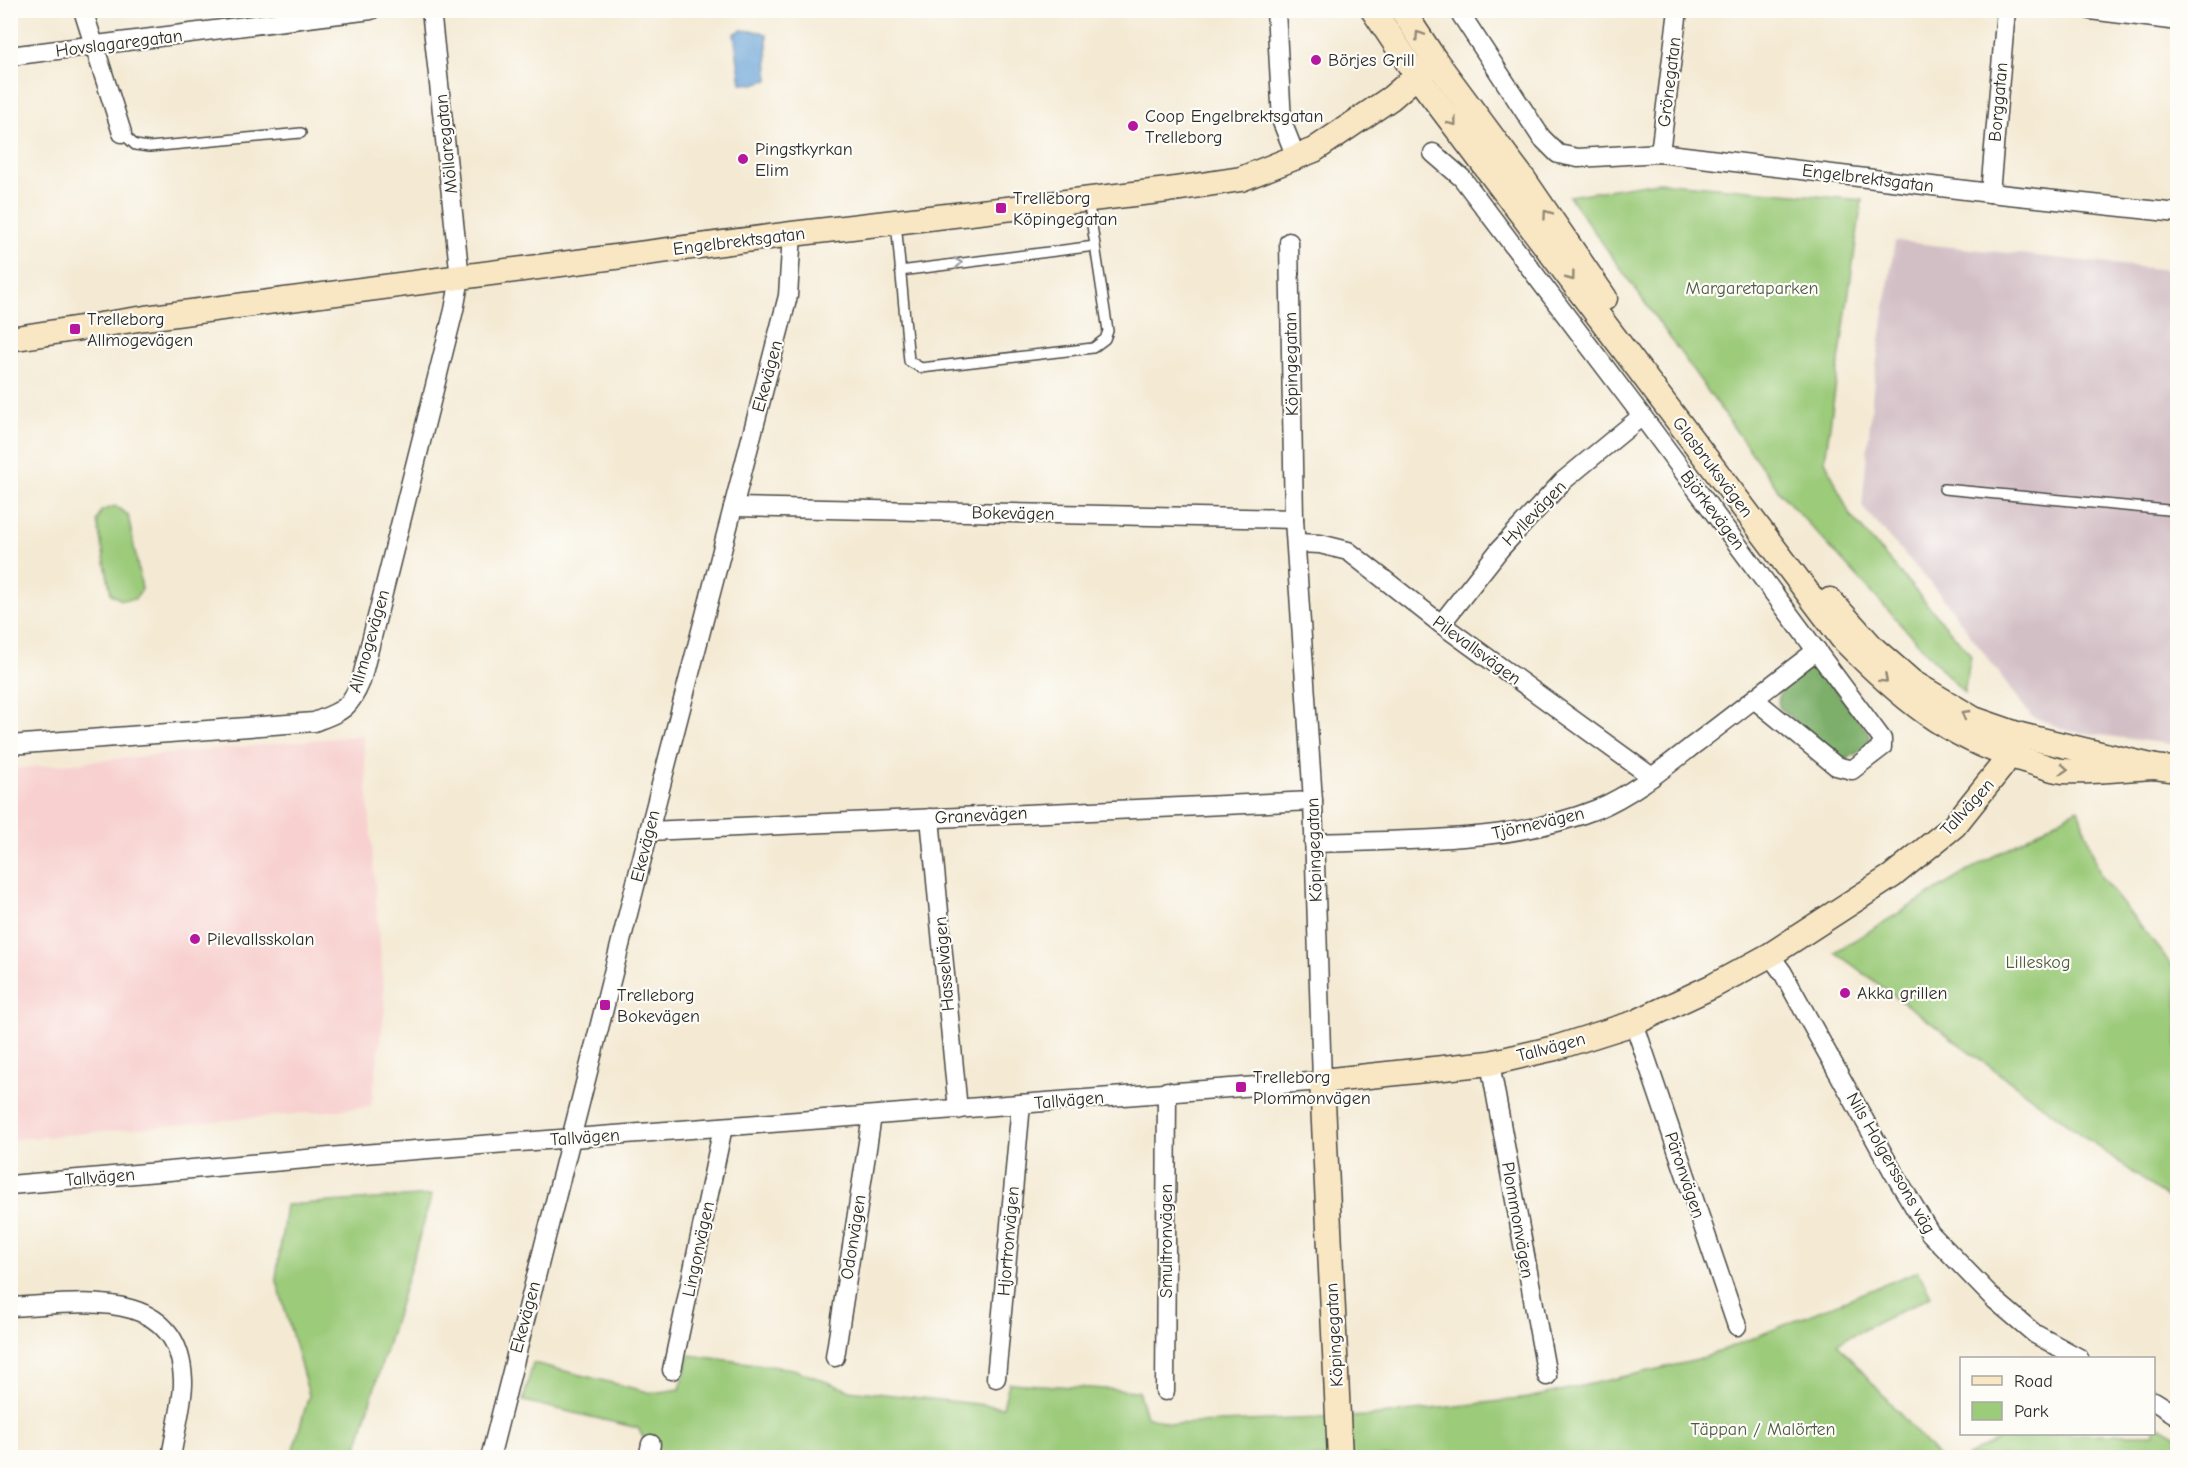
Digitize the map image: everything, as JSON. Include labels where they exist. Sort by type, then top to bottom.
[{"type":"main road","name":"Glasbruksvägen","points":[[1373,10],[1426,68],[1842,638],[1884,681],[1937,722],[1965,738],[2014,745],[2062,771],[2166,769]]},
{"type":"main road","name":"Glasbruksvägen","points":[[1402,10],[1426,68]]},
{"type":"main road","name":"Engelbrektsgatan","points":[[10,339],[145,318],[792,234],[1241,179],[1314,150],[1391,98],[1426,68]]},
{"type":"main road","name":"Tallvägen","points":[[1322,1081],[1490,1063],[1555,1048],[1634,1023],[1713,986],[1770,955],[1892,876],[1954,826],[1988,786],[2014,745]]},
{"type":"main road","name":"Köpingegatan","points":[[1322,1081],[1340,1458]]},
{"type":"street","points":[[83,10],[122,133]]},
{"type":"street","name":"Hovslagaregatan","points":[[10,56],[371,10]]},
{"type":"street","name":"Möllaregatan","points":[[431,10],[460,278]]},
{"type":"street","points":[[1276,10],[1282,122],[1296,158]]},
{"type":"street","name":"Engelbrektsgatan","points":[[1458,10],[1541,137],[1558,154],[1578,158],[1660,153],[2178,213]]},
{"type":"street","name":"Grönegatan","points":[[1660,153],[1678,10]]},
{"type":"street","name":"Borggatan","points":[[1990,193],[2006,10]]},
{"type":"street","points":[[2090,10],[2178,21]]},
{"type":"street","name":"Björkevägen","points":[[1433,153],[1462,178],[1642,416],[1882,739],[1882,747],[1852,770],[1836,766],[1754,699]]},
{"type":"street","name":"Ekevägen","points":[[490,1458],[788,296],[792,234]]},
{"type":"street","name":"Köpingegatan","points":[[1288,242],[1294,519],[1313,801],[1322,1081]]},
{"type":"street","name":"Allmogevägen","points":[[10,745],[314,722],[344,710],[355,696],[361,681],[454,310],[460,278]]},
{"type":"street","name":"Hyllevägen","points":[[1441,624],[1500,549],[1563,481],[1642,416]]},
{"type":"street","name":"Bokevägen","points":[[733,507],[1294,519]]},
{"type":"street","name":"Pilevallsvägen","points":[[1296,543],[1320,544],[1348,551],[1441,624],[1652,777]]},
{"type":"street","name":"Tjörnevägen","points":[[1314,843],[1480,836],[1570,818],[1598,808],[1652,777],[1817,650]]},
{"type":"street","name":"Granevägen","points":[[649,831],[1313,801]]},
{"type":"street","name":"Hasselvägen","points":[[930,818],[957,1110]]},
{"type":"street","name":"Nils Holgerssons väg","points":[[1770,955],[1783,973],[1892,1170],[1930,1233],[1987,1292],[2035,1334],[2075,1357]]},
{"type":"street","name":"Päronvägen","points":[[1634,1023],[1737,1326]]},
{"type":"street","name":"Plommonvägen","points":[[1490,1063],[1547,1376]]},
{"type":"street","name":"Tallvägen","points":[[10,1185],[363,1154],[1322,1081]]},
{"type":"street","name":"Smultronvägen","points":[[1165,1391],[1167,1091]]},
{"type":"street","name":"Hjortronvägen","points":[[996,1378],[1021,1104]]},
{"type":"street","name":"Odonvägen","points":[[835,1357],[872,1116]]},
{"type":"street","name":"Lingonvägen","points":[[672,1370],[723,1127]]},
{"type":"street","points":[[10,1307],[121,1305],[145,1312],[167,1331],[180,1353],[183,1382],[171,1458]]},
{"type":"street","points":[[2155,1402],[2178,1416]]},
{"type":"lane","points":[[122,133],[135,146],[149,147],[301,133]]},
{"type":"lane","points":[[896,222],[909,361],[921,368],[1093,348],[1106,339],[1107,330],[1088,199]]},
{"type":"lane","points":[[900,271],[1095,246]]},
{"type":"lane","points":[[1944,489],[2178,511]]},
{"type":"shaded area","points":[[1895,241],[2177,271],[2177,745],[2068,731],[2031,716],[1940,594],[1862,507],[1874,380]]},
{"type":"shaded area","name":"Pilevallsskolan","points":[[363,735],[385,1008],[371,1107],[11,1140],[11,769]]},
{"type":"green space","name":"Margaretaparken","points":[[1658,182],[1862,200],[1825,460],[1850,515],[1971,655],[1964,693],[1781,494],[1569,196]]},
{"type":"green space","points":[[115,506],[128,515],[142,589],[135,599],[121,600],[111,594],[97,521],[101,511]]},
{"type":"green space","points":[[1816,665],[1870,735],[1871,744],[1844,761],[1779,708],[1780,693],[1788,680]]},
{"type":"green space","name":"Lilleskog","points":[[2078,809],[2101,877],[2177,972],[2177,1205],[1835,952],[1976,866]]},
{"type":"green space","points":[[432,1195],[354,1457],[291,1457],[309,1395],[276,1278],[286,1205]]},
{"type":"green space","name":"Täppan / Malörten","points":[[1918,1271],[1931,1296],[1837,1343],[1938,1457],[654,1458],[638,1428],[523,1401],[533,1363],[652,1393],[680,1389],[690,1355],[793,1369],[848,1390],[1003,1407],[1009,1383],[1138,1391],[1146,1416],[1172,1424],[1370,1416],[1528,1398],[1698,1360]]},
{"type":"green space","points":[[2155,1424],[2177,1436],[2177,1457],[1966,1457],[2007,1435],[2155,1435]]},
{"type":"water","points":[[741,30],[762,32],[767,35],[768,80],[754,84],[741,83],[734,34]]},
{"type":"place","name":"Börjes Grill","points":[[1316,60]]},
{"type":"place","name":"Coop Engelbrektsgatan Trelleborg","points":[[1133,126]]},
{"type":"place","name":"Pingstkyrkan Elim","points":[[743,159]]},
{"type":"place","name":"Trelleborg Köpingegatan","points":[[1001,208]]},
{"type":"place","name":"Trelleborg Allmogevägen","points":[[75,329]]},
{"type":"place","name":"Pilevallsskolan","points":[[195,939]]},
{"type":"place","name":"Akka grillen","points":[[1845,993]]},
{"type":"place","name":"Trelleborg Bokevägen","points":[[605,1005]]},
{"type":"place","name":"Trelleborg Plommonvägen","points":[[1241,1087]]}]
